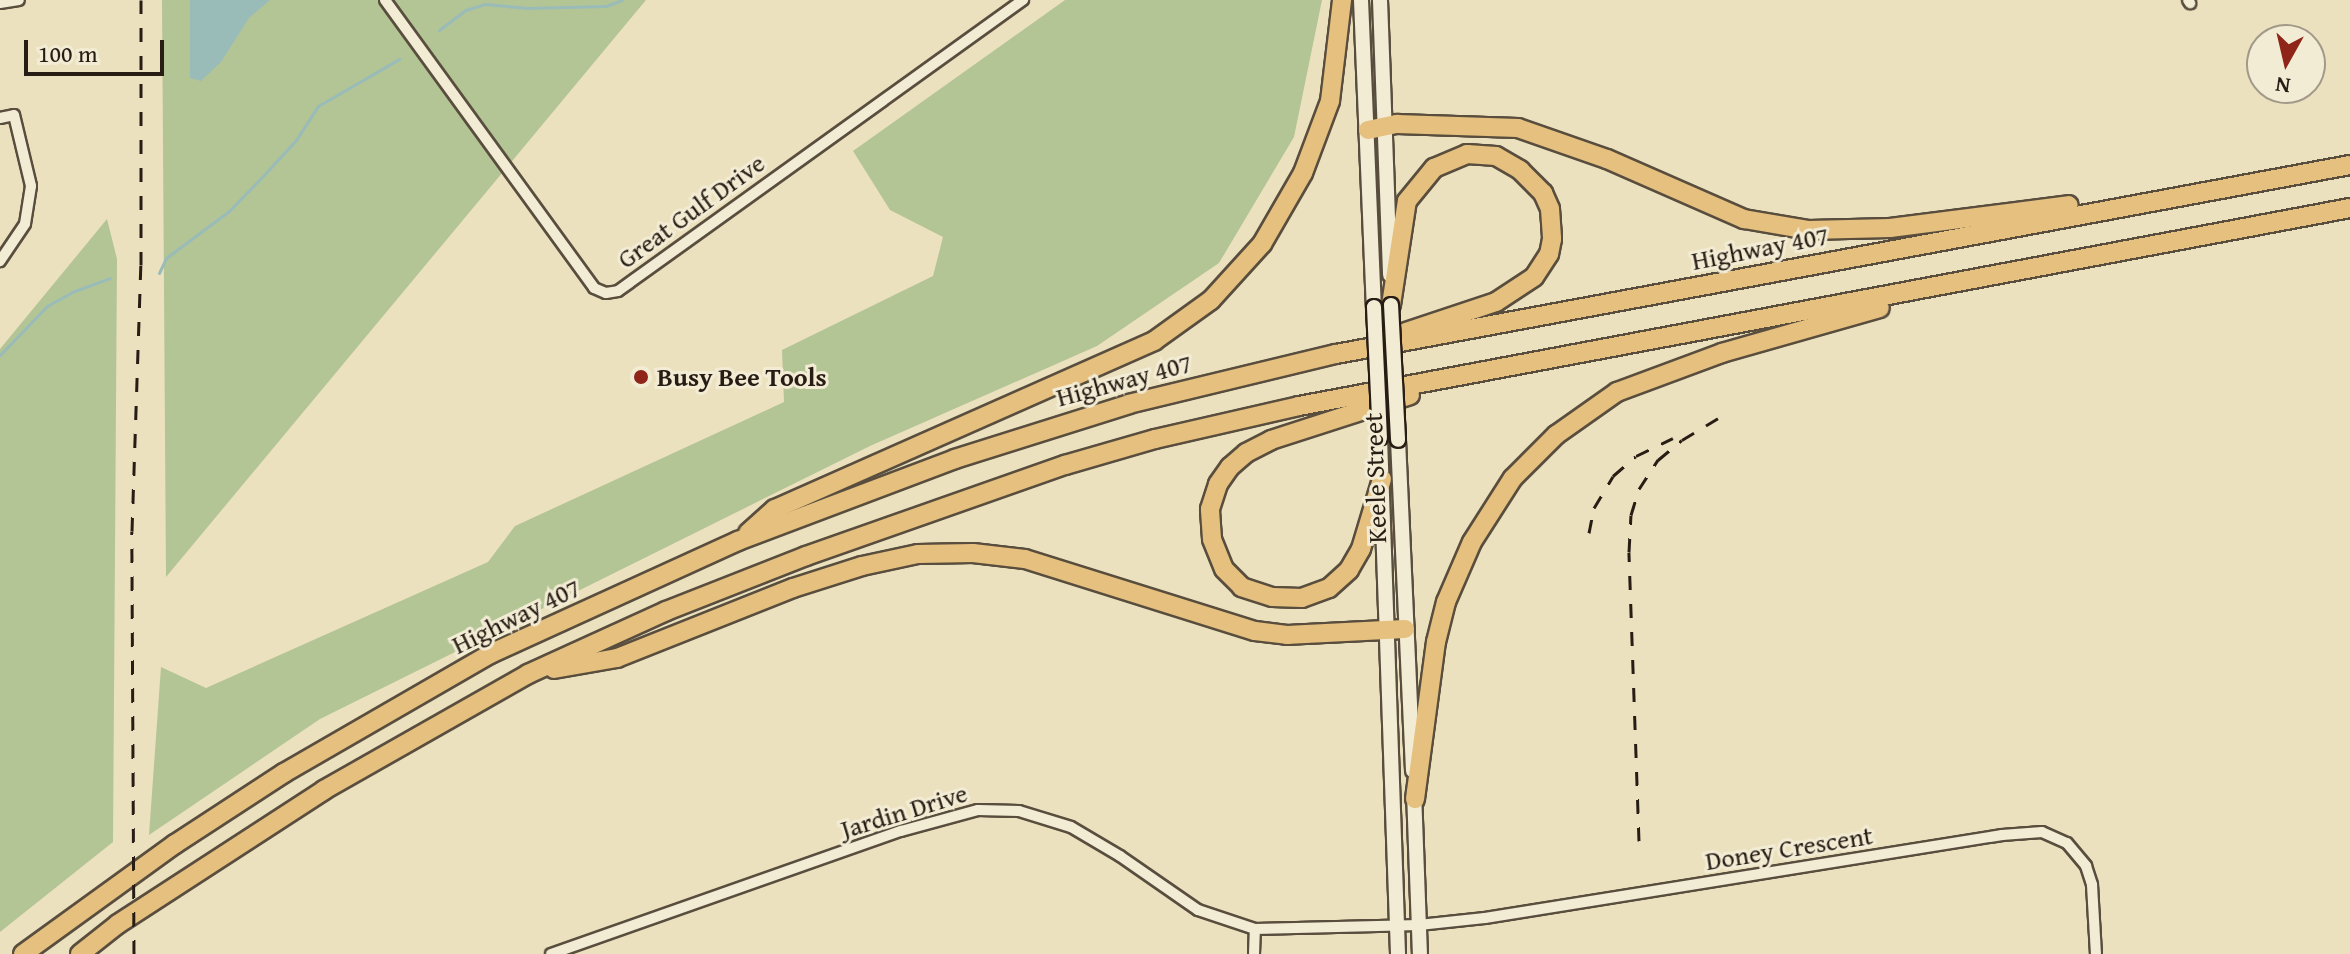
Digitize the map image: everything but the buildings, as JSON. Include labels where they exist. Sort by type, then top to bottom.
[{"type":"highway","points":[[738,541],[775,509],[1154,341],[1211,300],[1262,244],[1303,173],[1330,101],[1342,0]]},
{"type":"highway","points":[[1376,128],[1438,123],[1518,128],[1607,159],[1744,219],[1809,230],[1890,228],[2025,209],[2199,192]]},
{"type":"highway","points":[[1336,354],[1496,302],[1515,292],[1534,277],[1549,254],[1552,224],[1543,193],[1520,170],[1496,156],[1467,154],[1434,168],[1407,201],[1382,306]]},
{"type":"highway","name":"Highway 407","points":[[23,954],[175,844],[296,766],[490,654],[738,541],[902,478],[1060,424],[1336,354],[2350,165]]},
{"type":"highway","points":[[80,954],[118,924],[324,790],[528,674],[666,611],[792,561],[1065,465],[1230,421],[2350,208]]},
{"type":"highway","points":[[1415,799],[1434,655],[1446,602],[1472,542],[1513,478],[1556,435],[1617,392],[1707,359],[1987,278]]},
{"type":"highway","points":[[1382,479],[1361,549],[1349,570],[1329,588],[1302,598],[1272,597],[1242,587],[1224,569],[1212,539],[1210,509],[1218,484],[1246,453],[1305,428],[1473,373]]},
{"type":"highway","points":[[528,674],[617,658],[793,588],[862,566],[918,554],[973,553],[1025,559],[1255,631],[1287,635],[1396,630]]},
{"type":"main road","name":"Keele Street","points":[[1361,0],[1376,128]]},
{"type":"main road","name":"Keele Street","points":[[1380,0],[1376,128],[1382,306],[1380,438],[1396,630],[1415,799],[1420,954]]},
{"type":"main road","name":"Keele Street","points":[[1382,306],[1398,440],[1398,954]]},
{"type":"street","points":[[0,3],[19,0]]},
{"type":"street","name":"Great Gulf Drive","points":[[385,0],[594,288],[606,293],[618,291],[1023,0]]},
{"type":"street","points":[[0,118],[14,115],[31,186],[25,224],[0,261]]},
{"type":"street","name":"Jardin Drive","points":[[551,954],[901,831],[978,810],[1019,811],[1071,827],[1120,856],[1198,910],[1255,929],[1397,925]]},
{"type":"street","name":"Doney Crescent","points":[[1397,925],[1506,916],[2033,832],[2059,838],[2074,849],[2086,866],[2092,885],[2096,954]]},
{"type":"street","points":[[1254,954],[1255,929]]},
{"type":"green space","points":[[162,0],[646,0],[166,577]]},
{"type":"green space","points":[[1065,0],[1322,0],[1294,137],[1219,263],[1097,346],[870,446],[320,719],[149,835],[161,667],[206,688],[488,562],[515,526],[784,402],[782,350],[933,276],[943,237],[890,210],[853,151]]},
{"type":"green space","points":[[107,219],[117,259],[113,842],[0,932],[0,349]]},
{"type":"water","points":[[190,0],[270,0],[249,18],[221,62],[201,81],[190,78]]},
{"type":"waterway","points":[[439,30],[466,10],[485,4],[527,8],[606,6],[622,0]]},
{"type":"waterway","points":[[159,273],[166,258],[229,211],[262,177],[296,140],[318,106],[399,59]]},
{"type":"waterway","points":[[0,355],[47,306],[72,292],[110,278]]},
{"type":"railway","points":[[134,954],[132,531],[141,265],[141,0]]},
{"type":"railway","points":[[1639,841],[1629,552],[1631,515],[1639,489],[1658,460],[1682,440],[1720,417]]},
{"type":"railway","points":[[1589,533],[1594,508],[1613,476],[1636,456],[1673,438]]},
{"type":"place","name":"Busy Bee Tools","points":[[641,377]]}]
